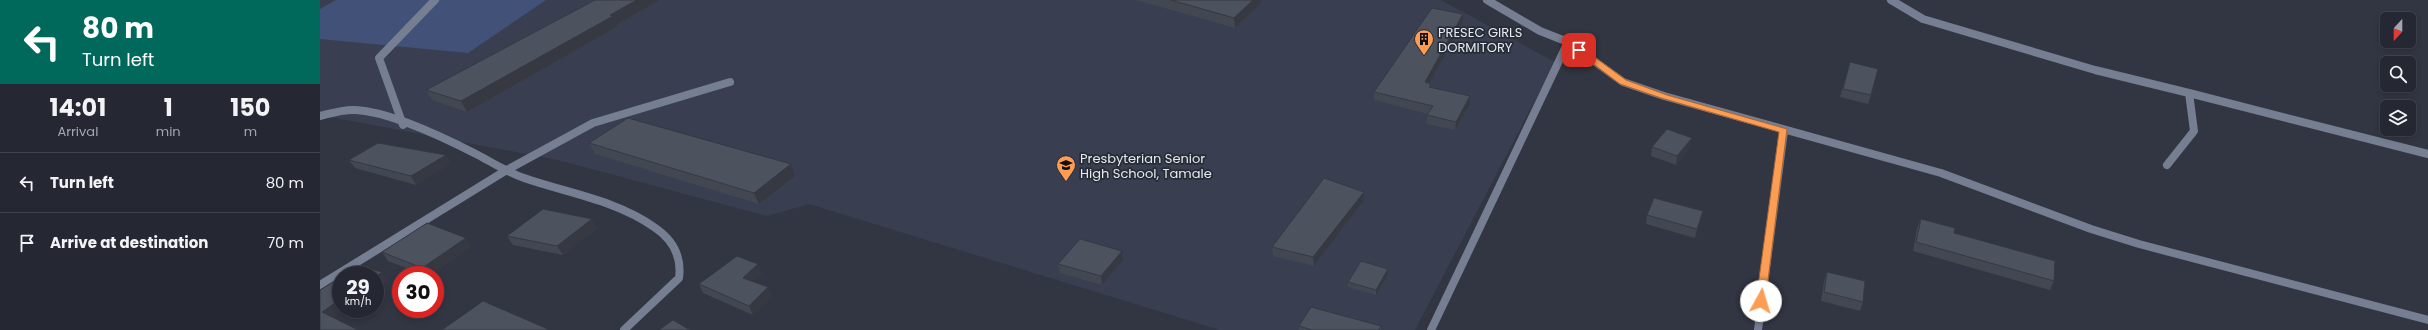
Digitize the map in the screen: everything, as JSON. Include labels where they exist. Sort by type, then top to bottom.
[{"type":"street","points":[[403,125],[379,58],[435,0]]},
{"type":"street","points":[[1487,0],[1540,31],[1568,42],[1623,82],[1664,96],[1784,131],[1941,173],[2139,244],[2428,320]]},
{"type":"street","points":[[1891,0],[1923,19],[2095,70],[2428,154]]},
{"type":"street","points":[[1431,330],[1568,42]]},
{"type":"street","points":[[320,285],[505,171],[593,123],[730,82]]},
{"type":"street","points":[[2167,165],[2194,131],[2189,93]]},
{"type":"street","points":[[320,116],[350,110],[360,111],[403,125],[479,156],[505,171],[628,212],[654,228],[670,241],[681,265],[679,278],[624,330]]},
{"type":"street","points":[[1758,330],[1784,131]]},
{"type":"shaded area","name":"Presbyterian Senior High School, Tamale","points":[[320,0],[1441,0],[1555,62],[1415,330],[1220,330],[809,204],[767,216],[558,160],[320,115]]},
{"type":"shaded area","points":[[336,0],[546,0],[468,53],[320,39],[320,9]]},
{"type":"building","points":[[595,0],[637,0],[610,15],[613,16],[461,101],[426,90]]},
{"type":"building","points":[[1171,0],[1253,0],[1234,18]]},
{"type":"building","name":"PRESEC GIRLS DORMITORY","points":[[1432,8],[1463,14],[1425,82],[1431,84],[1429,87],[1470,96],[1456,122],[1427,115],[1433,106],[1374,92]]},
{"type":"building","points":[[1850,62],[1878,69],[1871,95],[1843,89]]},
{"type":"building","points":[[628,118],[791,164],[754,193],[589,143]]},
{"type":"building","points":[[1667,129],[1692,138],[1677,156],[1652,147]]},
{"type":"building","points":[[378,143],[446,155],[411,176],[349,160]]},
{"type":"building","points":[[1324,178],[1364,192],[1313,257],[1272,247]]},
{"type":"building","points":[[1654,198],[1703,211],[1697,229],[1647,215]]},
{"type":"building","points":[[543,209],[592,219],[557,246],[507,236]]},
{"type":"building","points":[[1921,219],[1955,228],[1954,233],[2055,261],[2054,281],[1916,242]]},
{"type":"building","points":[[427,223],[466,238],[425,266],[417,266],[382,252]]},
{"type":"building","points":[[1080,239],[1122,251],[1101,276],[1058,264]]},
{"type":"building","points":[[737,256],[758,264],[743,278],[768,287],[749,306],[699,284]]},
{"type":"building","points":[[1361,261],[1388,269],[1376,290],[1348,282]]},
{"type":"building","points":[[1827,272],[1865,281],[1863,302],[1824,292]]},
{"type":"building","points":[[332,283],[332,305],[322,312],[358,330],[320,330],[320,290]]},
{"type":"building","points":[[483,301],[550,330],[442,330]]},
{"type":"building","points":[[1311,307],[1381,326],[1379,330],[1312,330],[1299,326]]},
{"type":"building","points":[[673,320],[690,330],[659,330]]},
{"type":"place","name":"PRESEC GIRLS DORMITORY","points":[[1424,56]]},
{"type":"place","name":"Presbyterian Senior High School, Tamale","points":[[1066,182]]},
{"type":"route","points":[[1579,50],[1623,82],[1664,96],[1784,131],[1761,301]]}]
